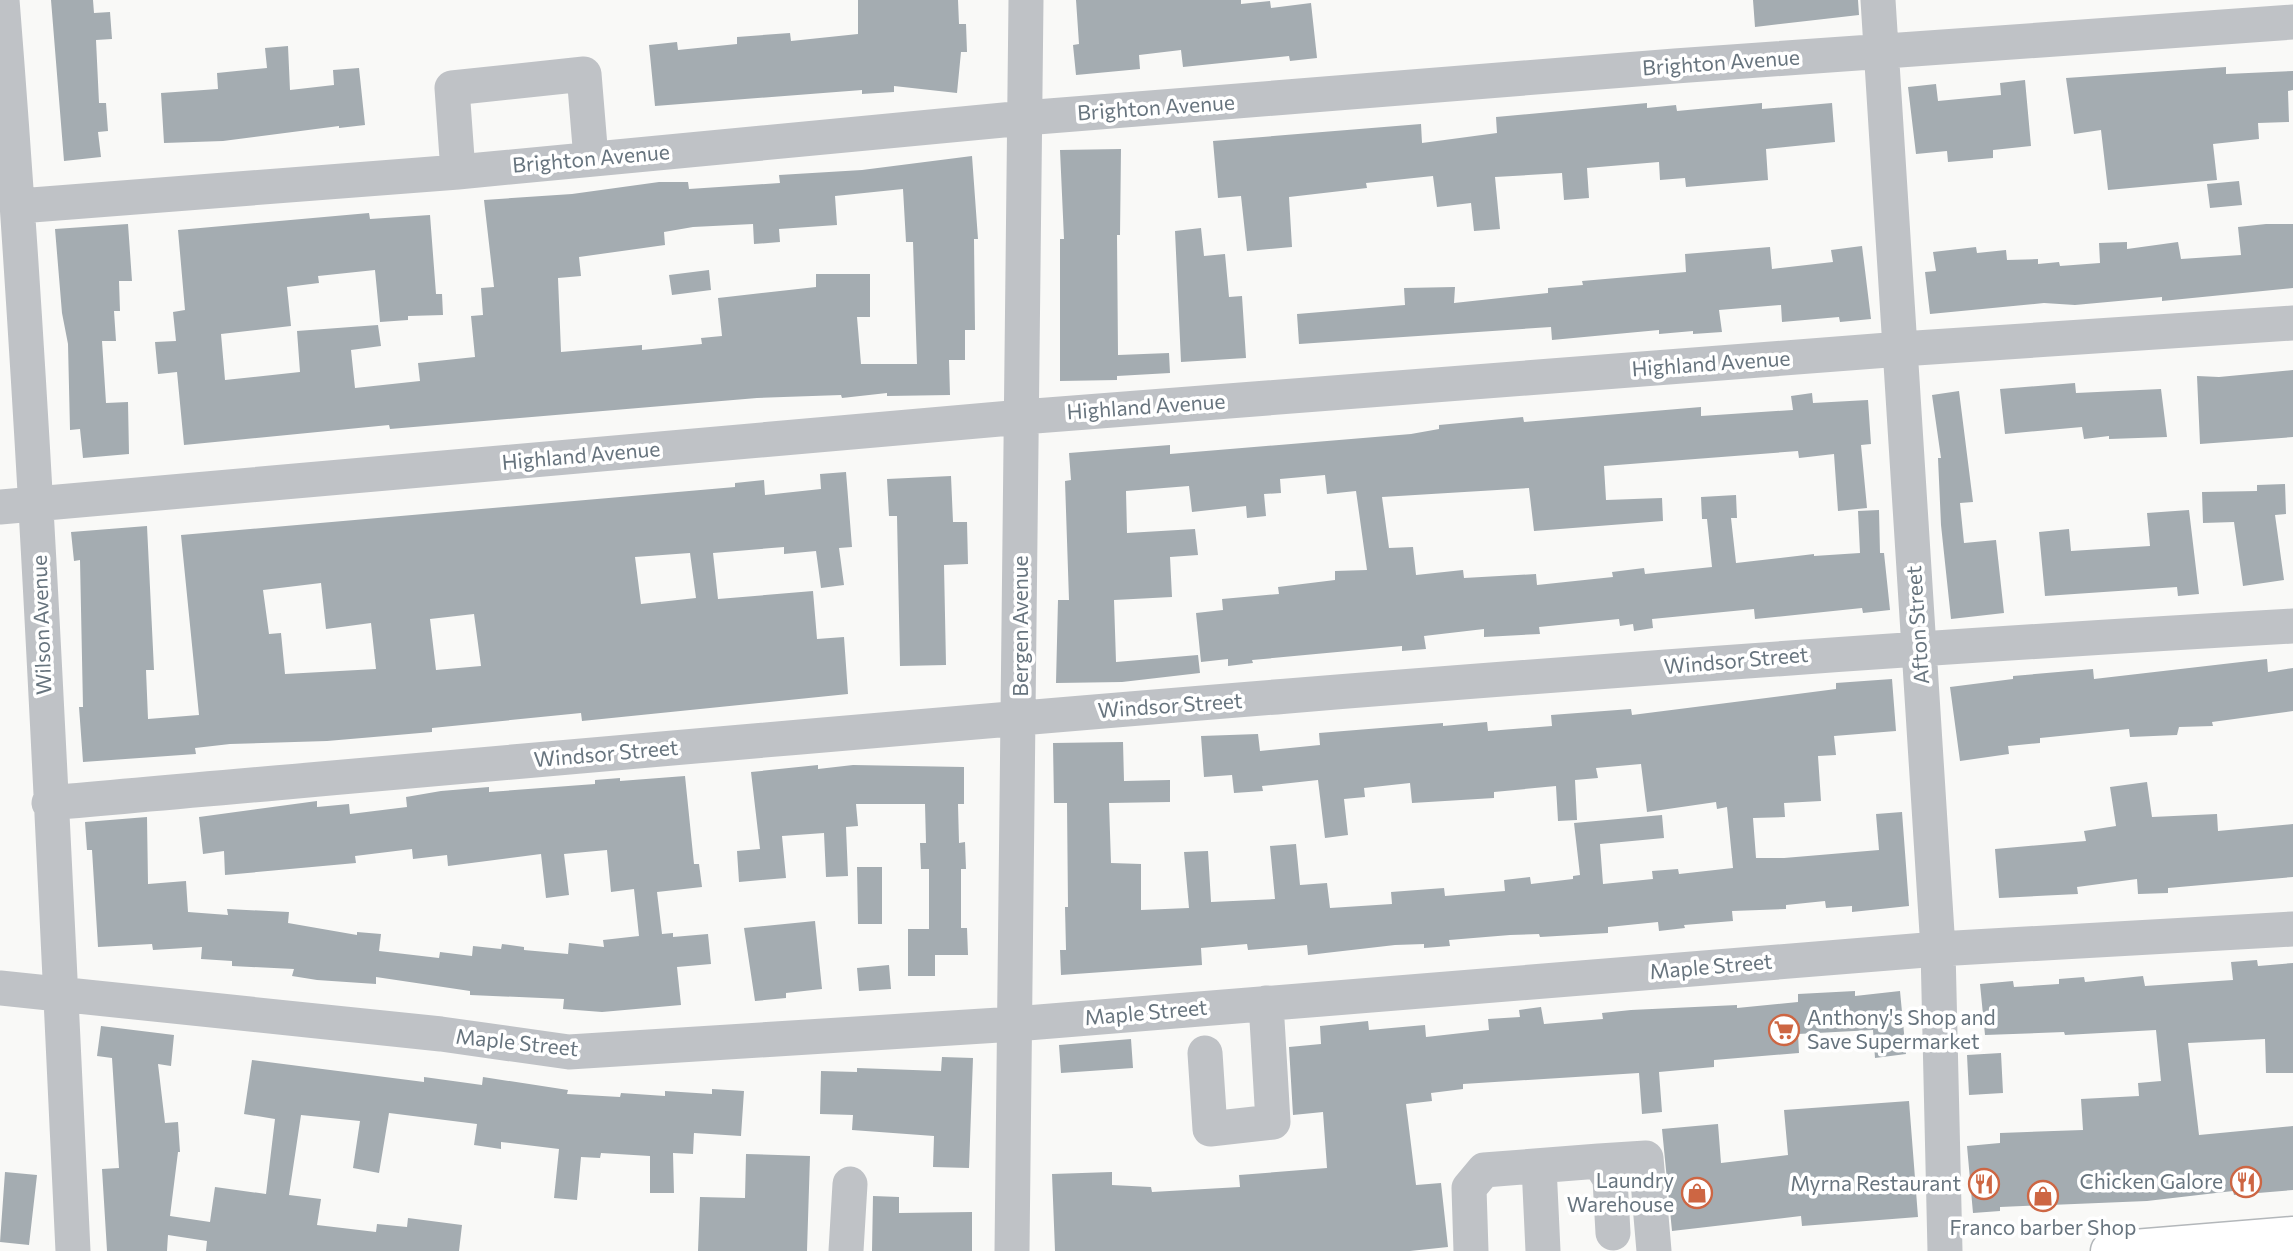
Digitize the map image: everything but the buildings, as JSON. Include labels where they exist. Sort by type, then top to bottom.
[{"type":"main road","points":[[2127,1250],[2293,1236]]},
{"type":"street","name":"Wilson Avenue","points":[[2,0],[12,196],[37,504],[49,803],[74,1251]]},
{"type":"street","name":"Bergen Avenue","points":[[1012,1251],[1026,0]]},
{"type":"street","name":"Afton Street","points":[[1878,0],[1938,949],[1945,1251]]},
{"type":"street","name":"Brighton Avenue","points":[[12,196],[458,172],[1024,118],[2293,22]]},
{"type":"street","points":[[458,172],[452,88],[584,74],[592,159]]},
{"type":"street","name":"Highland Avenue","points":[[0,507],[1022,417],[1901,349],[2293,323]]},
{"type":"street","name":"Windsor Street","points":[[49,803],[1020,717],[1919,647],[2293,626]]},
{"type":"street","name":"Maple Street","points":[[0,988],[440,1034],[569,1052],[1015,1024],[1938,949],[2293,929]]},
{"type":"street","points":[[1205,1053],[1210,1129],[1273,1122],[1266,1003]]},
{"type":"street","points":[[1471,1251],[1469,1188],[1484,1170],[1646,1158],[1654,1251]]},
{"type":"street","points":[[1599,1161],[1610,1180],[1613,1233]]},
{"type":"street","points":[[1539,1166],[1543,1251]]},
{"type":"street","points":[[846,1251],[850,1184]]},
{"type":"place","name":"Anthony's Shop and Save Supermarket","points":[[1784,1030]]},
{"type":"place","name":"Chicken Galore","points":[[2246,1182]]},
{"type":"place","name":"Myrna Restaurant","points":[[1984,1184]]},
{"type":"place","name":"Laundry Warehouse","points":[[1697,1193]]},
{"type":"place","name":"Franco barber Shop","points":[[2043,1196]]}]
